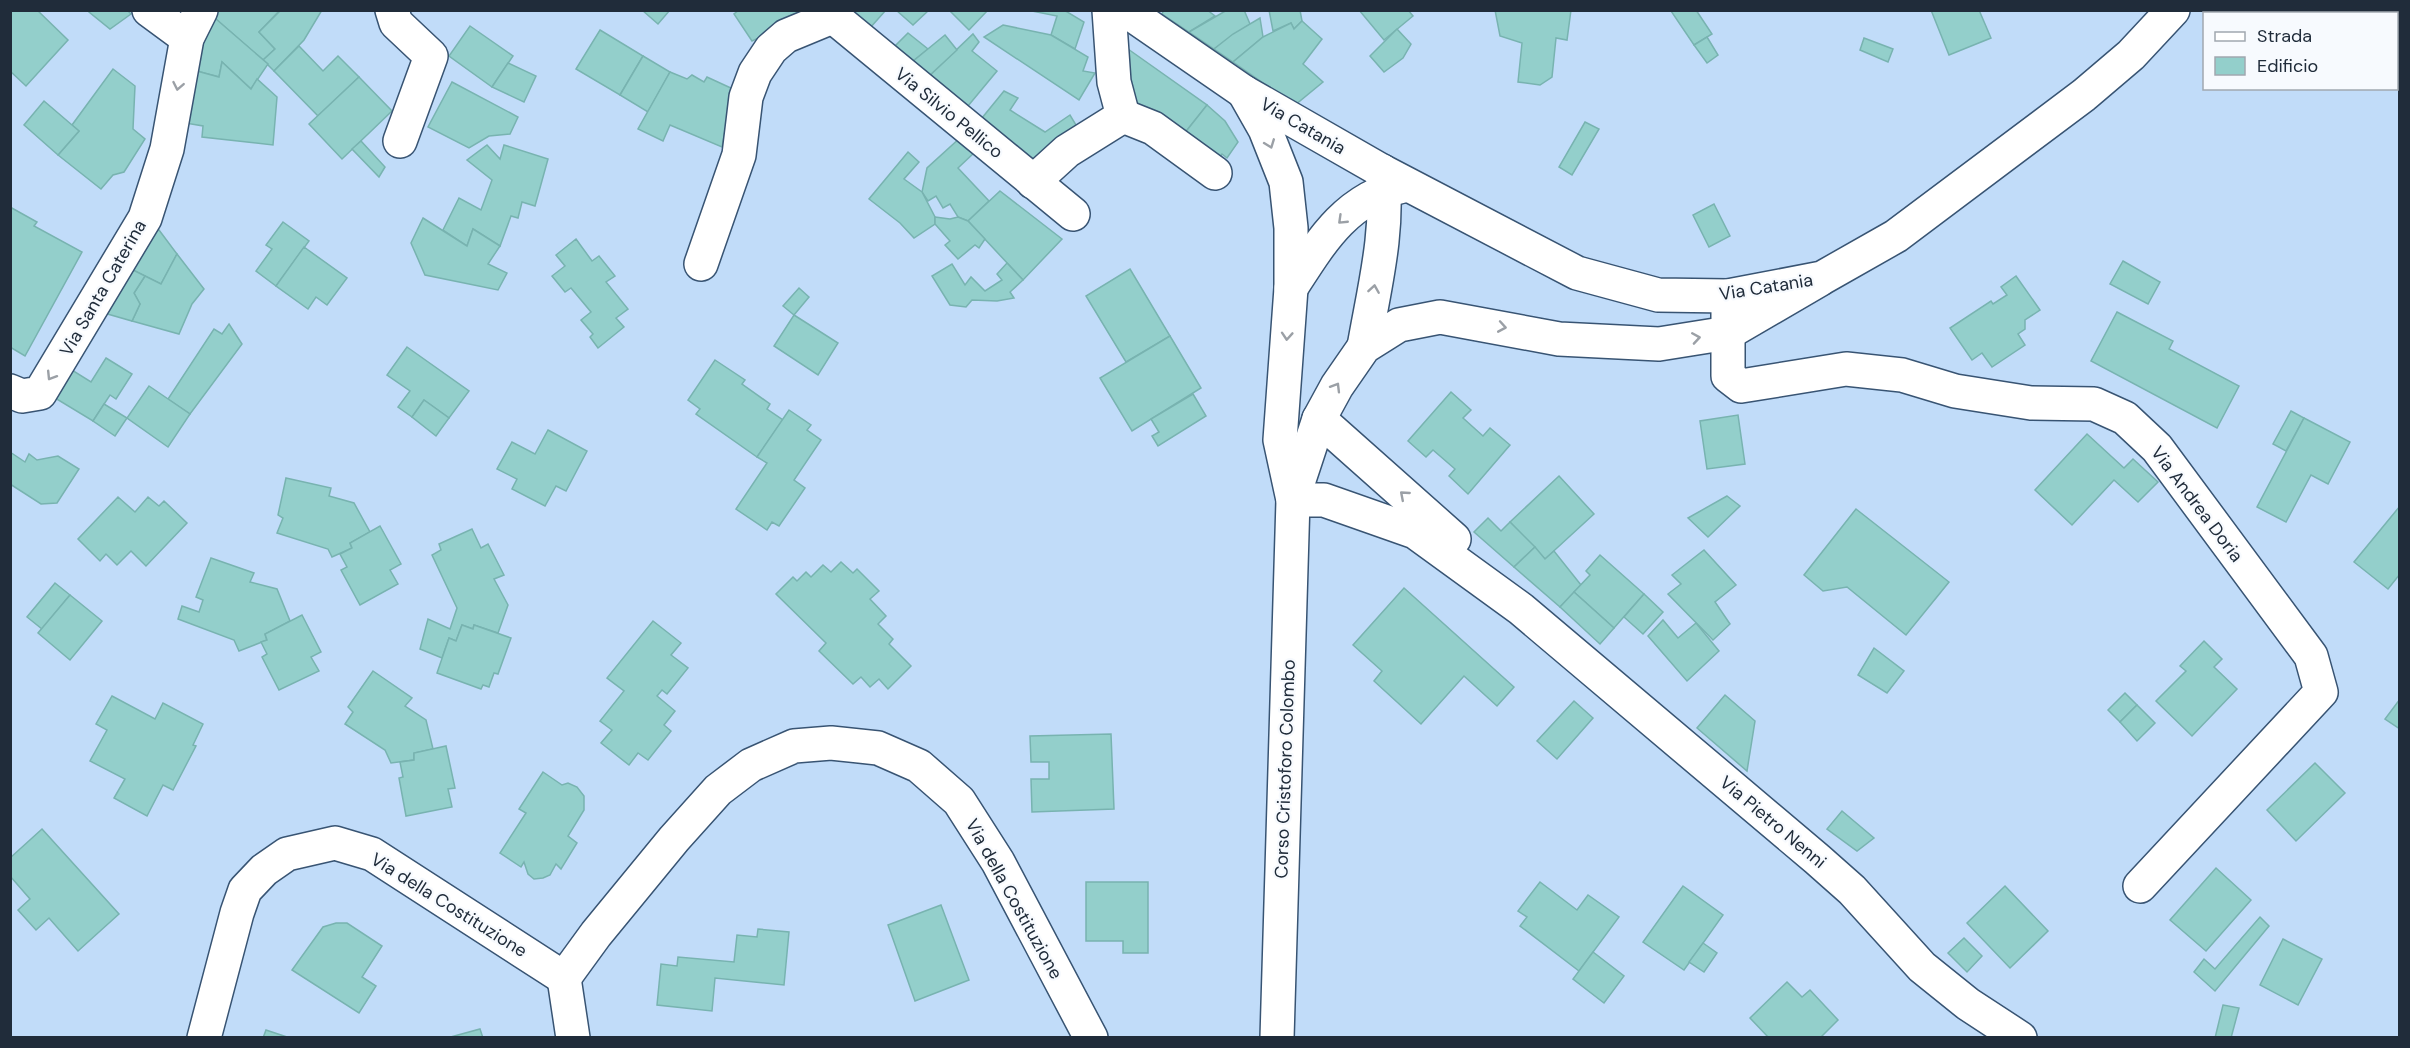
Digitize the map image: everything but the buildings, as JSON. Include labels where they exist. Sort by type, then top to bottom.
[{"type":"street","points":[[149,10],[194,24]]},
{"type":"street","points":[[392,10],[396,24],[431,56],[400,141]]},
{"type":"street","points":[[1109,10],[1114,82],[1123,116]]},
{"type":"street","name":"Via Catania","points":[[1125,10],[1244,92],[1392,182],[1577,273],[1658,296],[1728,296],[1822,278],[1896,236],[2084,95],[2131,55],[2173,10]]},
{"type":"street","points":[[701,264],[739,155],[746,97],[754,73],[771,49],[786,36],[829,14]]},
{"type":"street","name":"Via Silvio Pellico","points":[[829,14],[1073,214]]},
{"type":"street","name":"Via Santa Caterina","points":[[10,391],[22,396],[40,393],[145,219],[167,149],[194,24]]},
{"type":"street","points":[[1244,92],[1265,129],[1286,182],[1292,228],[1291,288],[1280,440],[1293,500]]},
{"type":"street","points":[[1123,116],[1153,128],[1215,173]]},
{"type":"street","points":[[1033,182],[1067,151],[1123,116]]},
{"type":"street","points":[[1291,288],[1324,236],[1359,204],[1392,182]]},
{"type":"street","points":[[1364,347],[1392,182]]},
{"type":"street","points":[[1293,500],[1319,419],[1337,386],[1364,347],[1399,325],[1440,317],[1559,339],[1659,344],[1728,333],[1822,278]]},
{"type":"street","name":"Via Andrea Doria","points":[[1728,296],[1728,376],[1741,386],[1846,369],[1902,375],[1955,391],[2031,403],[2094,404],[2125,418],[2157,448],[2312,656],[2321,692],[2140,886]]},
{"type":"street","points":[[1319,419],[1447,531],[1521,609]]},
{"type":"street","points":[[1293,500],[1324,500],[1415,532],[1521,609]]},
{"type":"street","name":"Corso Cristoforo Colombo","points":[[1277,1038],[1293,500]]},
{"type":"street","name":"Via Pietro Nenni","points":[[1521,609],[1852,890],[1922,967],[1968,1004],[2020,1038]]},
{"type":"street","name":"Via della Costituzione","points":[[204,1038],[245,890],[264,870],[287,854],[334,843],[372,854],[564,978],[596,934],[674,839],[718,790],[751,765],[794,746],[831,743],[878,748],[920,766],[958,801],[998,862],[1091,1038]]},
{"type":"street","points":[[564,978],[573,1038]]}]
